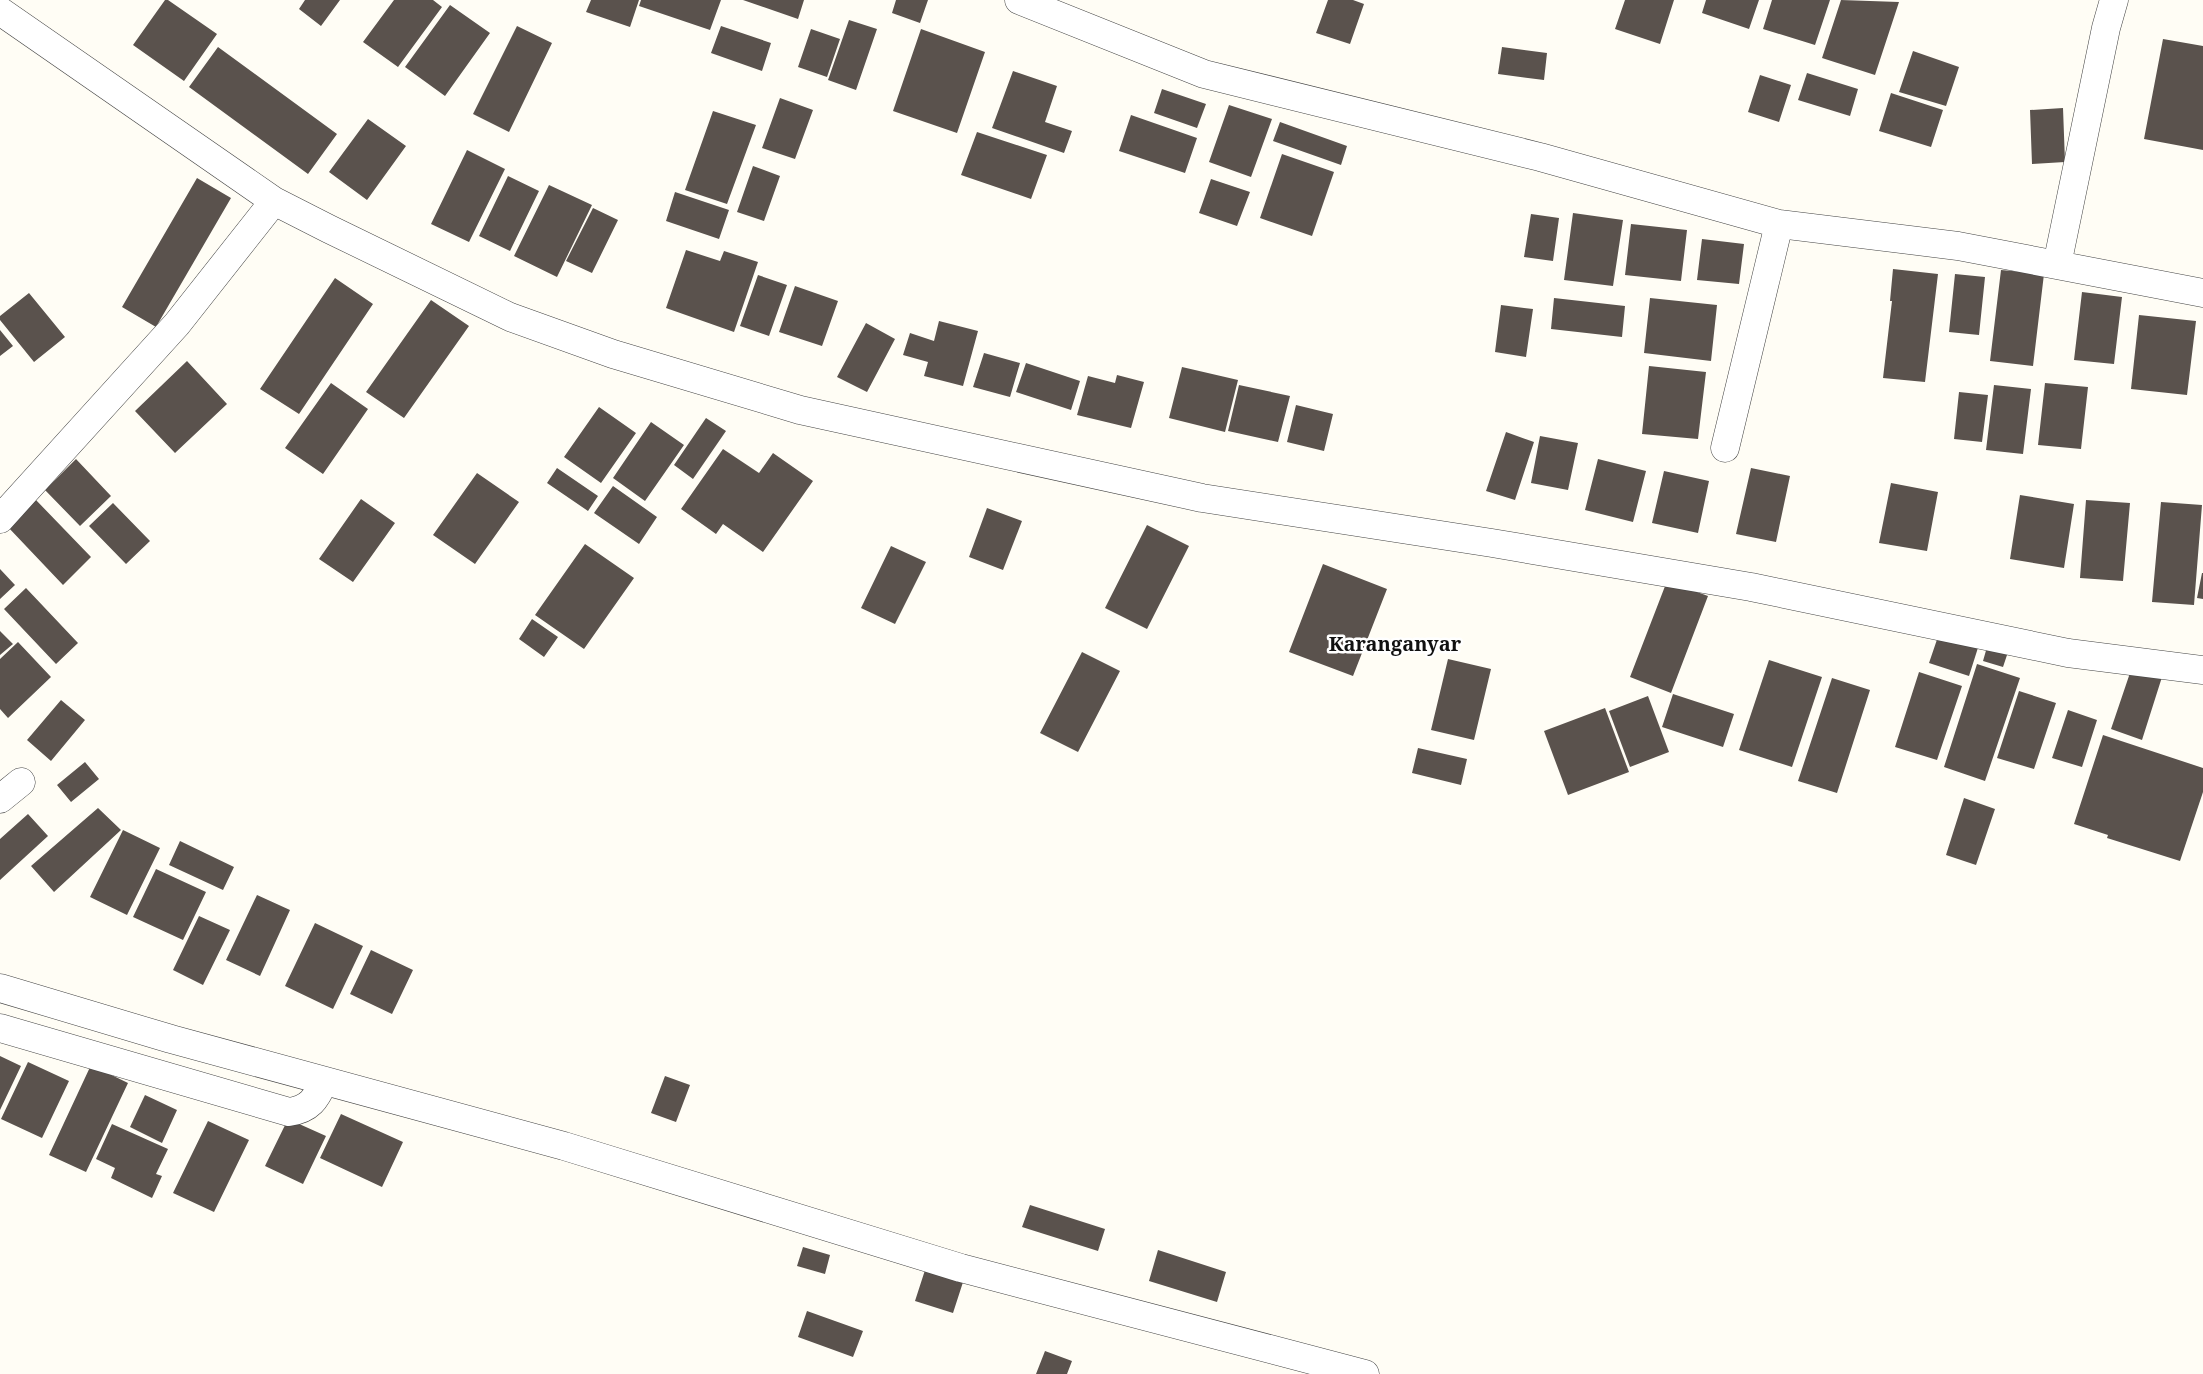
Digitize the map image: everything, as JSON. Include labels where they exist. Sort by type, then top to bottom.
[{"type":"street","points":[[1019,0],[1204,74],[1540,157],[1779,224],[1958,246],[2203,293]]},
{"type":"street","points":[[2057,265],[2106,28],[2114,0]]},
{"type":"street","points":[[0,11],[274,201],[329,230],[510,317],[613,354],[800,410],[1202,498],[1492,542],[1751,586],[2068,653],[2203,670]]},
{"type":"street","points":[[0,519],[177,324],[274,201]]},
{"type":"street","points":[[1725,448],[1779,224]]},
{"type":"street","points":[[0,799],[21,782]]},
{"type":"street","points":[[0,988],[170,1039],[564,1146],[961,1268],[1365,1374]]},
{"type":"street","points":[[0,1028],[289,1112],[298,1111],[311,1105],[324,1081]]},
{"type":"building","points":[[165,0],[168,0],[217,34],[184,81],[133,45]]},
{"type":"building","points":[[305,0],[340,0],[321,26],[299,9]]},
{"type":"building","points":[[394,0],[433,0],[442,7],[398,67],[363,42]]},
{"type":"building","points":[[591,0],[639,0],[630,27],[586,12]]},
{"type":"building","points":[[641,0],[721,0],[710,30],[639,6]]},
{"type":"building","points":[[743,0],[804,0],[798,19]]},
{"type":"building","points":[[896,0],[928,0],[920,23],[892,13]]},
{"type":"building","points":[[1328,0],[1353,0],[1364,4],[1350,44],[1316,33]]},
{"type":"building","points":[[1625,0],[1674,0],[1660,44],[1615,29]]},
{"type":"building","points":[[1706,0],[1759,0],[1749,29],[1702,13]]},
{"type":"building","points":[[1772,0],[1830,0],[1815,45],[1763,29]]},
{"type":"building","points":[[1841,0],[1899,2],[1875,75],[1822,58]]},
{"type":"building","points":[[450,5],[490,33],[445,96],[405,67]]},
{"type":"building","points":[[849,20],[877,29],[856,90],[828,80]]},
{"type":"building","points":[[517,26],[552,43],[509,132],[473,114]]},
{"type":"building","points":[[721,26],[771,43],[762,71],[711,53]]},
{"type":"building","points":[[811,29],[840,39],[827,77],[798,67]]},
{"type":"building","points":[[921,29],[985,52],[957,133],[893,111]]},
{"type":"building","points":[[2163,39],[2203,46],[2203,150],[2144,139]]},
{"type":"building","points":[[218,47],[337,134],[308,174],[189,87]]},
{"type":"building","points":[[1502,47],[1547,53],[1544,80],[1498,74]]},
{"type":"building","points":[[1913,51],[1959,67],[1946,106],[1899,92]]},
{"type":"building","points":[[1013,71],[1057,86],[1045,122],[1072,131],[1064,153],[992,128]]},
{"type":"building","points":[[1807,73],[1858,89],[1850,116],[1798,100]]},
{"type":"building","points":[[1760,75],[1791,85],[1779,122],[1748,112]]},
{"type":"building","points":[[1162,89],[1206,104],[1197,128],[1154,113]]},
{"type":"building","points":[[1891,93],[1943,110],[1931,147],[1879,131]]},
{"type":"building","points":[[780,98],[813,110],[795,159],[762,148]]},
{"type":"building","points":[[1229,105],[1272,119],[1251,177],[1209,162]]},
{"type":"building","points":[[2063,108],[2065,162],[2032,164],[2030,110]]},
{"type":"building","points":[[713,111],[756,125],[727,204],[685,190]]},
{"type":"building","points":[[1131,115],[1197,138],[1185,173],[1119,151]]},
{"type":"building","points":[[368,119],[406,146],[367,200],[329,172]]},
{"type":"building","points":[[1280,122],[1347,146],[1341,165],[1273,141]]},
{"type":"building","points":[[977,132],[1047,155],[1031,199],[961,175]]},
{"type":"building","points":[[467,150],[505,169],[469,242],[431,224]]},
{"type":"building","points":[[1282,154],[1334,172],[1312,236],[1260,218]]},
{"type":"building","points":[[753,166],[780,176],[764,221],[737,212]]},
{"type":"building","points":[[508,176],[539,191],[510,251],[479,236]]},
{"type":"building","points":[[197,178],[231,198],[156,327],[122,307]]},
{"type":"building","points":[[1211,179],[1250,192],[1237,226],[1199,213]]},
{"type":"building","points":[[549,185],[592,205],[557,277],[514,256]]},
{"type":"building","points":[[675,192],[729,210],[719,239],[666,221]]},
{"type":"building","points":[[593,208],[618,220],[592,273],[566,261]]},
{"type":"building","points":[[1573,213],[1623,220],[1613,286],[1564,280]]},
{"type":"building","points":[[1531,214],[1559,218],[1553,261],[1524,257]]},
{"type":"building","points":[[1631,224],[1687,230],[1681,281],[1625,275]]},
{"type":"building","points":[[1702,239],[1744,244],[1739,284],[1697,280]]},
{"type":"building","points":[[686,250],[720,261],[724,251],[758,262],[734,332],[666,308]]},
{"type":"building","points":[[1893,269],[1938,274],[1925,382],[1883,378],[1892,301],[1890,301]]},
{"type":"building","points":[[2001,270],[2044,274],[2033,366],[1990,361]]},
{"type":"building","points":[[1955,274],[1985,277],[1979,335],[1949,332]]},
{"type":"building","points":[[758,275],[787,285],[769,336],[740,326]]},
{"type":"building","points":[[335,278],[373,304],[299,414],[260,389]]},
{"type":"building","points":[[795,286],[838,301],[822,346],[779,332]]},
{"type":"building","points":[[2082,292],[2122,297],[2114,364],[2074,360]]},
{"type":"building","points":[[29,293],[65,337],[34,362],[0,320],[0,316]]},
{"type":"building","points":[[1554,298],[1625,306],[1622,337],[1551,329]]},
{"type":"building","points":[[1650,298],[1717,305],[1711,361],[1644,353]]},
{"type":"building","points":[[431,300],[469,326],[404,418],[366,392]]},
{"type":"building","points":[[1501,305],[1533,309],[1526,357],[1495,352]]},
{"type":"building","points":[[2139,315],[2196,321],[2187,395],[2131,389]]},
{"type":"building","points":[[939,321],[978,331],[963,386],[924,376],[928,362],[903,355],[910,333],[934,341]]},
{"type":"building","points":[[866,323],[895,339],[867,392],[837,377]]},
{"type":"building","points":[[0,330],[13,346],[0,356]]},
{"type":"building","points":[[984,353],[1020,363],[1010,397],[973,387]]},
{"type":"building","points":[[187,361],[227,404],[175,453],[135,411]]},
{"type":"building","points":[[1026,363],[1080,381],[1071,410],[1016,392]]},
{"type":"building","points":[[1649,366],[1706,372],[1698,439],[1642,434]]},
{"type":"building","points":[[1182,367],[1238,380],[1225,432],[1169,418]]},
{"type":"building","points":[[1117,375],[1144,382],[1131,428],[1077,415],[1088,376],[1115,383]]},
{"type":"building","points":[[331,383],[368,409],[323,474],[285,448]]},
{"type":"building","points":[[2045,383],[2088,387],[2081,449],[2038,445]]},
{"type":"building","points":[[1239,385],[1290,396],[1278,442],[1228,431]]},
{"type":"building","points":[[1994,385],[2031,389],[2023,454],[1986,450]]},
{"type":"building","points":[[1959,392],[1988,395],[1982,442],[1954,439]]},
{"type":"building","points":[[1296,405],[1333,414],[1324,451],[1287,442]]},
{"type":"building","points":[[599,407],[636,433],[601,483],[564,457]]},
{"type":"building","points":[[706,418],[726,431],[693,479],[674,465]]},
{"type":"building","points":[[651,422],[684,445],[645,501],[613,478]]},
{"type":"building","points":[[1506,432],[1534,442],[1515,500],[1486,491]]},
{"type":"building","points":[[1540,436],[1578,443],[1568,490],[1531,483]]},
{"type":"building","points":[[723,449],[759,473],[773,453],[813,481],[763,552],[723,524],[716,534],[681,509]]},
{"type":"building","points":[[76,459],[111,496],[80,526],[45,490]]},
{"type":"building","points":[[1598,459],[1646,471],[1633,522],[1585,510]]},
{"type":"building","points":[[557,468],[598,496],[588,511],[547,483]]},
{"type":"building","points":[[1751,468],[1790,476],[1776,542],[1736,534]]},
{"type":"building","points":[[1664,471],[1709,481],[1698,533],[1652,523]]},
{"type":"building","points":[[477,473],[519,502],[475,564],[433,535]]},
{"type":"building","points":[[1891,483],[1938,492],[1927,551],[1879,543]]},
{"type":"building","points":[[613,486],[657,517],[639,544],[594,513]]},
{"type":"building","points":[[2020,495],[2074,504],[2064,568],[2010,559]]},
{"type":"building","points":[[35,499],[91,557],[63,585],[7,526]]},
{"type":"building","points":[[361,499],[395,523],[353,582],[319,559]]},
{"type":"building","points":[[2086,500],[2130,503],[2123,581],[2080,578]]},
{"type":"building","points":[[2161,502],[2202,505],[2194,605],[2152,602]]},
{"type":"building","points":[[113,503],[150,541],[126,564],[89,526]]},
{"type":"building","points":[[987,508],[1022,521],[1003,570],[969,557]]},
{"type":"building","points":[[1147,525],[1189,546],[1147,629],[1105,608]]},
{"type":"building","points":[[585,544],[634,578],[584,649],[535,615]]},
{"type":"building","points":[[891,546],[926,562],[895,624],[861,608]]},
{"type":"building","points":[[1323,564],[1387,589],[1353,676],[1289,652]]},
{"type":"building","points":[[0,569],[15,585],[0,599]]},
{"type":"building","points":[[2203,573],[2203,599],[2197,598]]},
{"type":"building","points":[[1667,581],[1708,596],[1671,693],[1630,677]]},
{"type":"building","points":[[26,588],[78,643],[56,664],[4,609]]},
{"type":"building","points":[[532,619],[558,637],[544,657],[519,639]]},
{"type":"building","points":[[1944,619],[1983,632],[1969,676],[1929,663]]},
{"type":"building","points":[[0,631],[13,644],[0,655]]},
{"type":"building","points":[[1991,633],[2012,640],[2003,667],[1983,661]]},
{"type":"building","points":[[18,642],[51,677],[8,718],[0,709],[0,659]]},
{"type":"building","points":[[1082,652],[1120,671],[1078,752],[1040,733]]},
{"type":"building","points":[[1448,659],[1491,669],[1474,740],[1431,730]]},
{"type":"building","points":[[1769,660],[1822,677],[1792,767],[1739,750]]},
{"type":"building","points":[[1977,664],[2020,678],[1985,781],[1944,767]]},
{"type":"building","points":[[2132,667],[2162,677],[2142,740],[2111,729]]},
{"type":"building","points":[[1919,672],[1962,686],[1937,760],[1895,747]]},
{"type":"building","points":[[1832,678],[1870,690],[1837,793],[1798,781]]},
{"type":"building","points":[[2019,691],[2056,703],[2034,769],[1997,758]]},
{"type":"building","points":[[1673,694],[1734,714],[1723,747],[1662,727]]},
{"type":"building","points":[[1648,696],[1669,752],[1630,767],[1609,711]]},
{"type":"building","points":[[61,700],[85,720],[51,761],[27,740]]},
{"type":"building","points":[[1605,708],[1629,772],[1568,795],[1544,731]]},
{"type":"building","points":[[2068,710],[2097,720],[2082,767],[2052,758]]},
{"type":"building","points":[[2103,735],[2203,768],[2203,792],[2180,861],[2107,838],[2108,835],[2074,824]]},
{"type":"building","points":[[1418,748],[1467,759],[1461,785],[1412,773]]},
{"type":"building","points":[[85,762],[99,779],[71,802],[57,785]]},
{"type":"building","points":[[1964,798],[1995,809],[1976,865],[1946,855]]},
{"type":"building","points":[[98,808],[121,830],[54,892],[31,866]]},
{"type":"building","points":[[28,814],[48,836],[0,880],[0,839]]},
{"type":"building","points":[[123,830],[160,848],[127,915],[90,897]]},
{"type":"building","points":[[180,841],[234,867],[223,890],[169,865]]},
{"type":"building","points":[[156,869],[206,892],[183,940],[133,917]]},
{"type":"building","points":[[257,895],[290,910],[260,976],[226,960]]},
{"type":"building","points":[[199,916],[230,930],[203,985],[173,970]]},
{"type":"building","points":[[315,923],[363,946],[333,1009],[285,986]]},
{"type":"building","points":[[371,950],[413,970],[392,1014],[350,994]]},
{"type":"building","points":[[0,1056],[21,1066],[0,1110]]},
{"type":"building","points":[[28,1062],[69,1081],[42,1138],[1,1119]]},
{"type":"building","points":[[91,1065],[128,1083],[86,1172],[49,1155]]},
{"type":"building","points":[[665,1076],[690,1085],[676,1122],[651,1113]]},
{"type":"building","points":[[145,1095],[177,1110],[162,1143],[130,1127]]},
{"type":"building","points":[[341,1114],[403,1142],[382,1187],[320,1158]]},
{"type":"building","points":[[288,1119],[326,1136],[303,1184],[265,1166]]},
{"type":"building","points":[[208,1121],[249,1140],[214,1212],[173,1193]]},
{"type":"building","points":[[112,1124],[168,1149],[156,1174],[162,1176],[152,1198],[111,1178],[115,1168],[96,1159]]},
{"type":"building","points":[[1030,1205],[1105,1229],[1098,1251],[1022,1227]]},
{"type":"building","points":[[803,1247],[830,1255],[825,1274],[797,1266]]},
{"type":"building","points":[[1158,1250],[1226,1272],[1217,1302],[1149,1281]]},
{"type":"building","points":[[926,1267],[964,1279],[953,1313],[915,1301]]},
{"type":"building","points":[[807,1311],[863,1331],[853,1357],[798,1337]]},
{"type":"building","points":[[1045,1351],[1072,1361],[1067,1374],[1036,1374]]},
{"type":"district","name":"Karanganyar","points":[[1395,644]]}]
